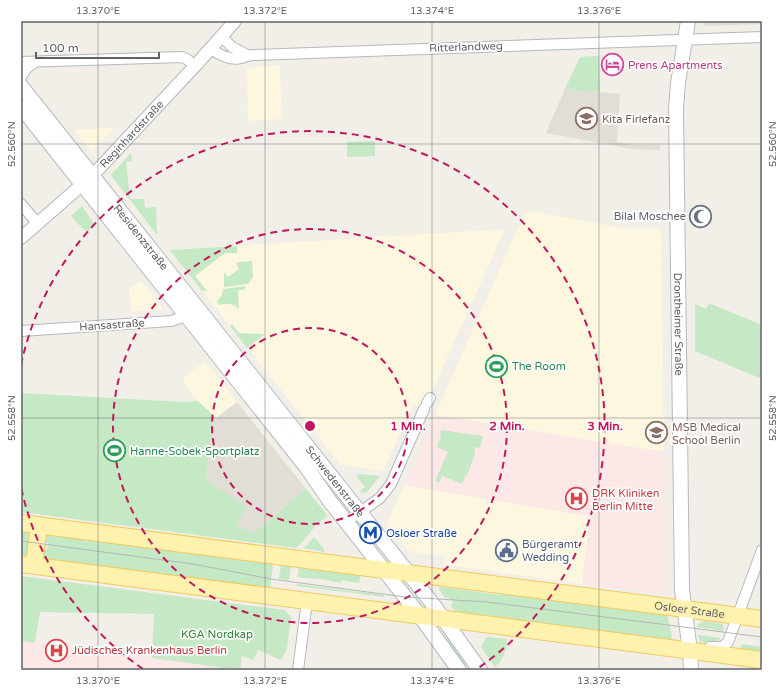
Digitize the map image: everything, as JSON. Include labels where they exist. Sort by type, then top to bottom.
[{"type":"main road","name":"Drontheimer Straße","points":[[688,21],[678,83],[676,109],[682,590],[684,609],[698,651],[691,670]]},
{"type":"main road","name":"Residenzstraße","points":[[21,86],[201,311],[256,392]]},
{"type":"main road","name":"Residenzstraße","points":[[21,107],[187,316],[256,392]]},
{"type":"main road","name":"Schwedenstraße","points":[[256,392],[360,512],[444,619],[480,670]]},
{"type":"main road","name":"Schwedenstraße","points":[[256,392],[329,500],[420,616],[459,670]]},
{"type":"main road","name":"Osloer Straße","points":[[21,523],[762,619]]},
{"type":"main road","points":[[39,525],[27,564],[762,660]]},
{"type":"street","name":"Reginhardstraße","points":[[21,238],[93,175],[195,66],[234,21]]},
{"type":"street","points":[[221,36],[232,47],[247,55]]},
{"type":"street","name":"Ritterlandweg","points":[[210,49],[232,59],[241,58],[247,55],[762,37]]},
{"type":"street","points":[[21,62],[182,57],[195,66]]},
{"type":"street","points":[[21,77],[27,68],[35,62]]},
{"type":"street","points":[[21,204],[38,224]]},
{"type":"street","name":"Hansastraße","points":[[21,331],[171,321],[201,311]]},
{"type":"street","points":[[346,522],[380,498],[391,484],[427,404]]},
{"type":"street","points":[[698,651],[711,647],[722,647],[727,644],[762,550]]},
{"type":"street","points":[[298,670],[307,601]]},
{"type":"shaded area","points":[[701,21],[762,21],[762,24],[705,26]]},
{"type":"shaded area","points":[[280,66],[282,119],[248,121],[247,67]]},
{"type":"shaded area","name":"Kita Firlefanz","points":[[565,89],[620,94],[617,142],[632,145],[660,145],[660,150],[632,149],[546,133]]},
{"type":"shaded area","points":[[114,128],[92,152],[74,130]]},
{"type":"shaded area","points":[[526,210],[626,229],[661,229],[664,452],[435,415]]},
{"type":"shaded area","points":[[505,229],[424,409],[413,404],[383,471],[341,465],[170,250]]},
{"type":"shaded area","points":[[141,281],[163,309],[131,312],[129,288]]},
{"type":"shaded area","points":[[205,361],[237,402],[216,418],[198,401],[184,384],[184,377]]},
{"type":"shaded area","points":[[237,402],[306,489],[254,533],[245,530],[236,524],[246,507],[206,481],[212,421]]},
{"type":"shaded area","name":"DRK Kliniken Berlin Mitte","points":[[435,415],[664,452],[665,594],[582,584],[590,516],[404,485]]},
{"type":"shaded area","points":[[404,485],[591,517],[582,584],[445,565],[445,556],[416,553],[408,550],[387,523]]},
{"type":"shaded area","name":"Jüdisches Krankenhaus Berlin","points":[[21,641],[152,658],[240,670],[21,670]]},
{"type":"green space","points":[[599,56],[600,92],[565,89],[580,57]]},
{"type":"green space","points":[[375,141],[375,156],[347,157],[347,142]]},
{"type":"green space","points":[[131,153],[132,161],[126,162],[130,199],[144,199],[145,208],[156,207],[157,235],[111,175]]},
{"type":"green space","points":[[82,206],[95,225],[87,232],[71,216]]},
{"type":"green space","points":[[237,246],[237,253],[225,253],[195,276],[207,291],[202,291],[170,250]]},
{"type":"green space","points":[[252,261],[253,277],[248,284],[224,287],[224,272],[228,277],[239,269],[236,263]]},
{"type":"green space","points":[[246,286],[244,290],[238,290],[239,309],[229,304],[219,305],[217,302],[222,295],[223,289]]},
{"type":"green space","points":[[709,303],[762,325],[762,379],[695,351],[695,304],[706,309]]},
{"type":"green space","points":[[232,324],[239,333],[265,334],[247,348],[230,326]]},
{"type":"green space","name":"Hanne-Sobek-Sportplatz","points":[[21,393],[184,402],[198,401],[216,418],[212,421],[206,480],[247,507],[236,524],[245,530],[254,533],[306,489],[328,516],[317,524],[297,548],[21,512]]},
{"type":"green space","points":[[441,430],[483,436],[480,448],[476,447],[467,476],[465,476],[462,484],[442,476],[439,483],[435,481],[448,452],[437,447],[441,437]]},
{"type":"green space","points":[[360,474],[380,476],[367,492],[362,493],[360,491],[365,487],[356,476]]},
{"type":"green space","points":[[21,528],[30,529],[30,557],[21,559]]},
{"type":"green space","points":[[46,534],[270,561],[273,566],[270,587],[266,590],[42,561],[40,549],[47,550],[48,543],[41,542]]},
{"type":"green space","points":[[314,537],[324,549],[324,552],[304,548]]},
{"type":"green space","points":[[285,563],[291,564],[289,580],[279,579],[281,566]]},
{"type":"green space","points":[[299,565],[361,573],[359,583],[342,580],[341,583],[316,578],[298,577]]},
{"type":"green space","name":"KGA Nordkap","points":[[21,576],[284,610],[291,617],[287,648],[281,660],[258,650],[253,660],[242,656],[240,670],[152,658],[154,614],[40,612],[35,643],[21,641]]},
{"type":"green space","points":[[297,584],[384,595],[384,597],[297,586]]},
{"type":"green space","points":[[443,587],[499,595],[516,593],[667,612],[673,642],[458,615],[450,605],[452,605],[453,600],[450,600],[450,598],[445,598],[438,588]]},
{"type":"green space","points":[[705,621],[722,624],[724,626],[723,631],[697,627],[698,624]]},
{"type":"green space","points":[[698,635],[720,638],[715,644],[700,642]]},
{"type":"green space","points":[[487,637],[507,639],[501,661],[495,667],[481,647]]},
{"type":"green space","points":[[444,638],[451,638],[468,664],[463,665]]},
{"type":"green space","points":[[742,644],[762,647],[762,655],[739,652]]},
{"type":"tram line","points":[[21,541],[193,564],[271,579],[405,597],[487,602],[762,637]]},
{"type":"place","name":"Prens Apartments","points":[[613,65]]},
{"type":"place","name":"Kita Firlefanz","points":[[586,119]]},
{"type":"place","name":"Bilal Moschee","points":[[701,216]]},
{"type":"place","name":"The Room","points":[[496,366]]},
{"type":"place","name":"MSB Medical School Berlin","points":[[657,433]]},
{"type":"place","name":"Hanne-Sobek-Sportplatz","points":[[115,451]]},
{"type":"place","name":"DRK Kliniken Berlin Mitte","points":[[577,499]]},
{"type":"place","name":"Osloer Straße","points":[[371,533]]},
{"type":"place","name":"Bürgeramt Wedding","points":[[507,550]]},
{"type":"place","name":"Jüdisches Krankenhaus Berlin","points":[[57,650]]}]
